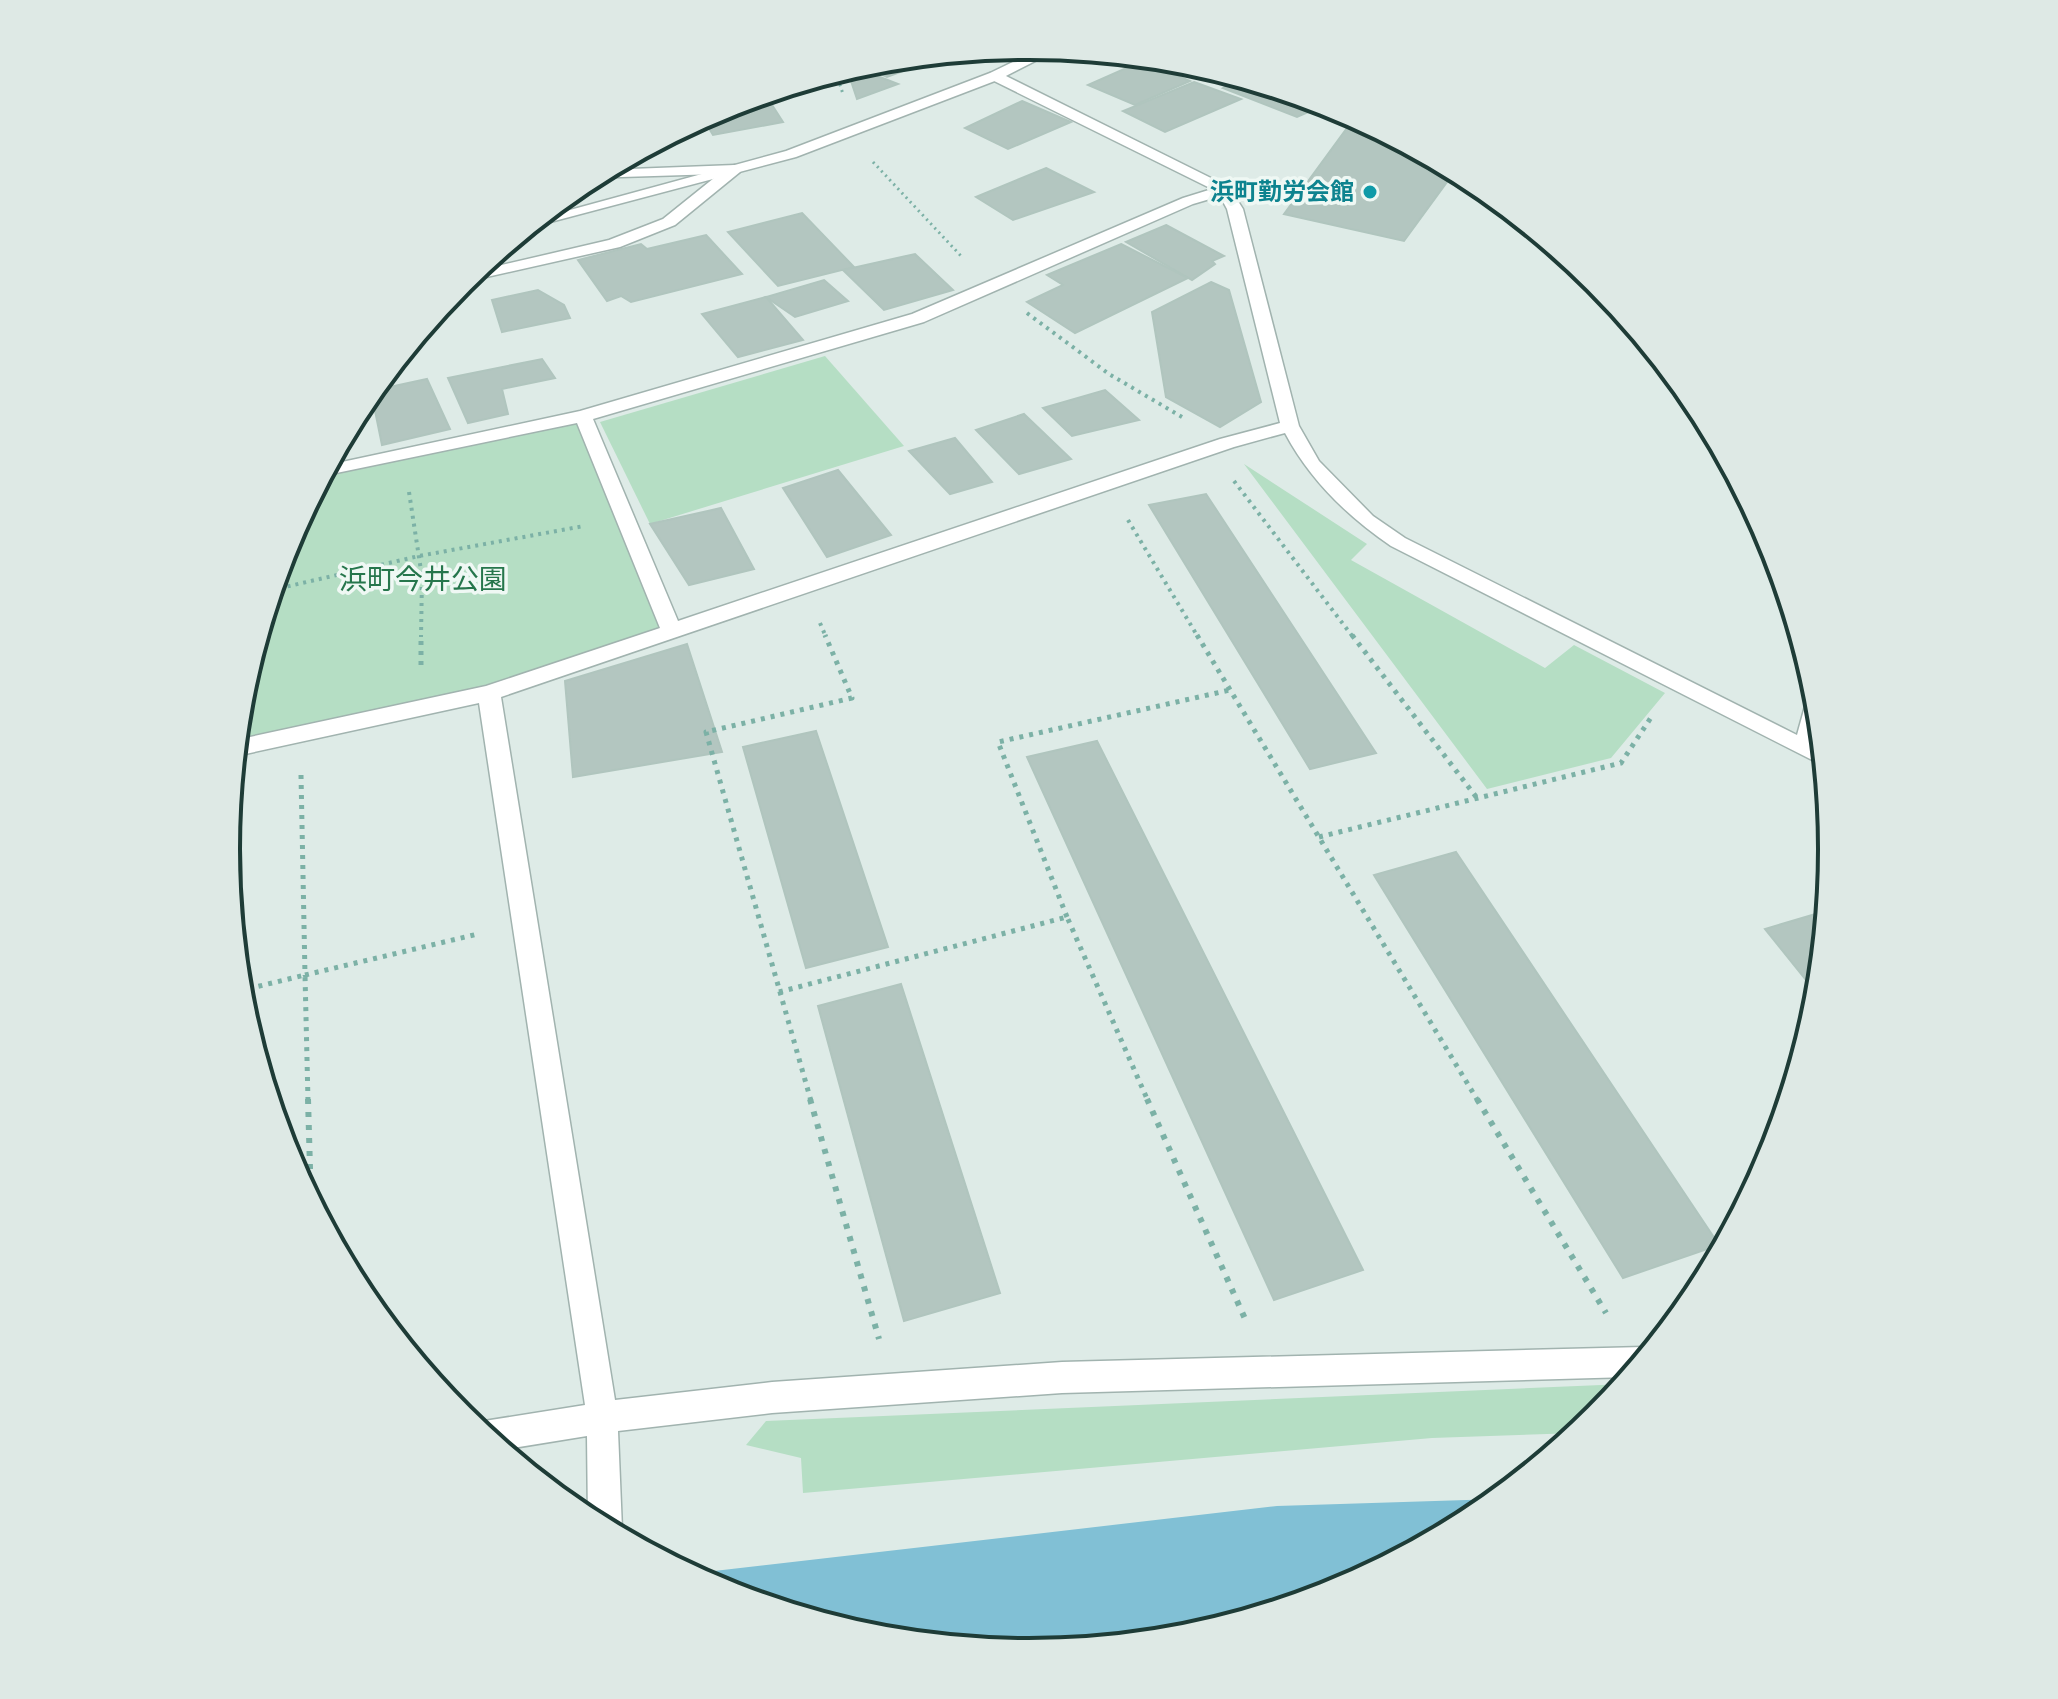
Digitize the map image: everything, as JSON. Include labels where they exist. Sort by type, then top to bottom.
[{"type":"street","points":[[554,219],[791,154],[995,76],[1028,60]]},
{"type":"street","points":[[995,76],[1200,175],[1224,190],[1235,209],[1290,426],[1311,464],[1366,520],[1398,542],[1813,752]]},
{"type":"street","points":[[621,174],[735,169]]},
{"type":"street","points":[[490,273],[614,244],[656,228],[669,222],[735,169]]},
{"type":"street","points":[[338,468],[583,416],[918,318],[1188,201],[1224,190]]},
{"type":"street","points":[[583,416],[672,631]]},
{"type":"street","points":[[246,746],[489,693],[1210,449],[1290,426]]},
{"type":"street","points":[[489,693],[602,1416],[605,1515]]},
{"type":"street","points":[[499,1434],[602,1416],[961,1382],[1629,1362]]},
{"type":"path","points":[[839,84],[846,105]]},
{"type":"path","points":[[1210,449],[1477,798]]},
{"type":"path","points":[[403,454],[419,556],[421,671]]},
{"type":"path","points":[[1107,484],[1635,1355]]},
{"type":"path","points":[[284,587],[419,556],[625,519]]},
{"type":"path","points":[[805,585],[852,698],[706,732],[893,1388]]},
{"type":"path","points":[[1319,837],[1621,763],[1674,681]]},
{"type":"path","points":[[1230,690],[998,742],[1067,917],[1269,1373]]},
{"type":"path","points":[[301,769],[310,1175]]},
{"type":"path","points":[[779,992],[1067,917]]},
{"type":"path","points":[[252,988],[484,933]]},
{"type":"green space","points":[[825,356],[904,446],[650,524],[600,422]]},
{"type":"green space","name":"浜町今井公園","points":[[583,416],[672,631],[489,693],[246,746],[266,645],[281,596],[300,547],[338,468]]},
{"type":"green space","points":[[1244,464],[1367,544],[1351,560],[1545,668],[1574,645],[1665,693],[1611,758],[1487,789]]},
{"type":"green space","points":[[1609,1385],[1560,1434],[1432,1438],[803,1493],[801,1458],[746,1445],[766,1421]]},
{"type":"water","points":[[1477,1500],[1378,1558],[1283,1597],[1183,1624],[1081,1637],[977,1637],[875,1624],[775,1597],[710,1571],[1277,1506]]},
{"type":"building","points":[[1129,67],[1171,73],[1190,81],[1135,105],[1088,85]]},
{"type":"building","points":[[905,70],[887,77],[881,74]]},
{"type":"building","points":[[875,75],[898,84],[857,99],[851,81]]},
{"type":"building","points":[[1194,82],[1241,99],[1165,132],[1123,111]]},
{"type":"building","points":[[1233,87],[1309,112],[1297,117],[1223,88]]},
{"type":"building","points":[[1022,101],[1071,122],[1008,149],[965,128]]},
{"type":"building","points":[[771,103],[783,122],[713,135],[709,128]]},
{"type":"building","name":"浜町勤労会館","points":[[1347,127],[1448,181],[1404,241],[1284,214]]},
{"type":"building","points":[[1046,168],[1094,192],[1013,220],[976,197]]},
{"type":"building","points":[[802,213],[854,267],[778,286],[728,232]]},
{"type":"building","points":[[1166,225],[1224,256],[1212,261],[1215,264],[1192,280],[1126,242]]},
{"type":"building","points":[[706,235],[742,274],[631,302],[621,296],[607,301],[578,260],[641,244],[647,249]]},
{"type":"building","points":[[1121,244],[1188,278],[1075,333],[1027,302],[1063,285],[1047,275]]},
{"type":"building","points":[[915,254],[953,290],[884,310],[843,270]]},
{"type":"building","points":[[824,280],[848,301],[795,317],[766,297]]},
{"type":"building","points":[[1211,282],[1229,290],[1261,402],[1220,427],[1166,397],[1152,312]]},
{"type":"building","points":[[538,290],[564,305],[570,318],[502,332],[492,300]]},
{"type":"building","points":[[766,297],[803,340],[738,357],[702,314]]},
{"type":"building","points":[[542,359],[555,378],[502,389],[508,414],[468,423],[448,378]]},
{"type":"building","points":[[427,379],[450,429],[382,445],[375,409],[390,387]]},
{"type":"building","points":[[1105,390],[1139,420],[1072,436],[1043,408]]},
{"type":"building","points":[[1024,414],[1071,459],[1019,474],[976,430]]},
{"type":"building","points":[[955,438],[992,482],[950,494],[909,451]]},
{"type":"building","points":[[838,470],[891,535],[827,557],[783,488]]},
{"type":"building","points":[[1206,494],[1376,753],[1310,769],[1149,505]]},
{"type":"building","points":[[721,508],[754,569],[689,585],[650,524]]},
{"type":"building","points":[[687,644],[722,752],[573,777],[565,681]]},
{"type":"building","points":[[816,731],[888,947],[806,968],[743,747]]},
{"type":"building","points":[[1097,741],[1363,1270],[1274,1300],[1027,757]]},
{"type":"building","points":[[1456,852],[1715,1240],[1711,1248],[1623,1278],[1374,875]]},
{"type":"building","points":[[1816,914],[1807,981],[1765,929]]},
{"type":"building","points":[[901,984],[1000,1293],[904,1321],[818,1006]]},
{"type":"place","name":"浜町勤労会館","points":[[1370,192]]}]
